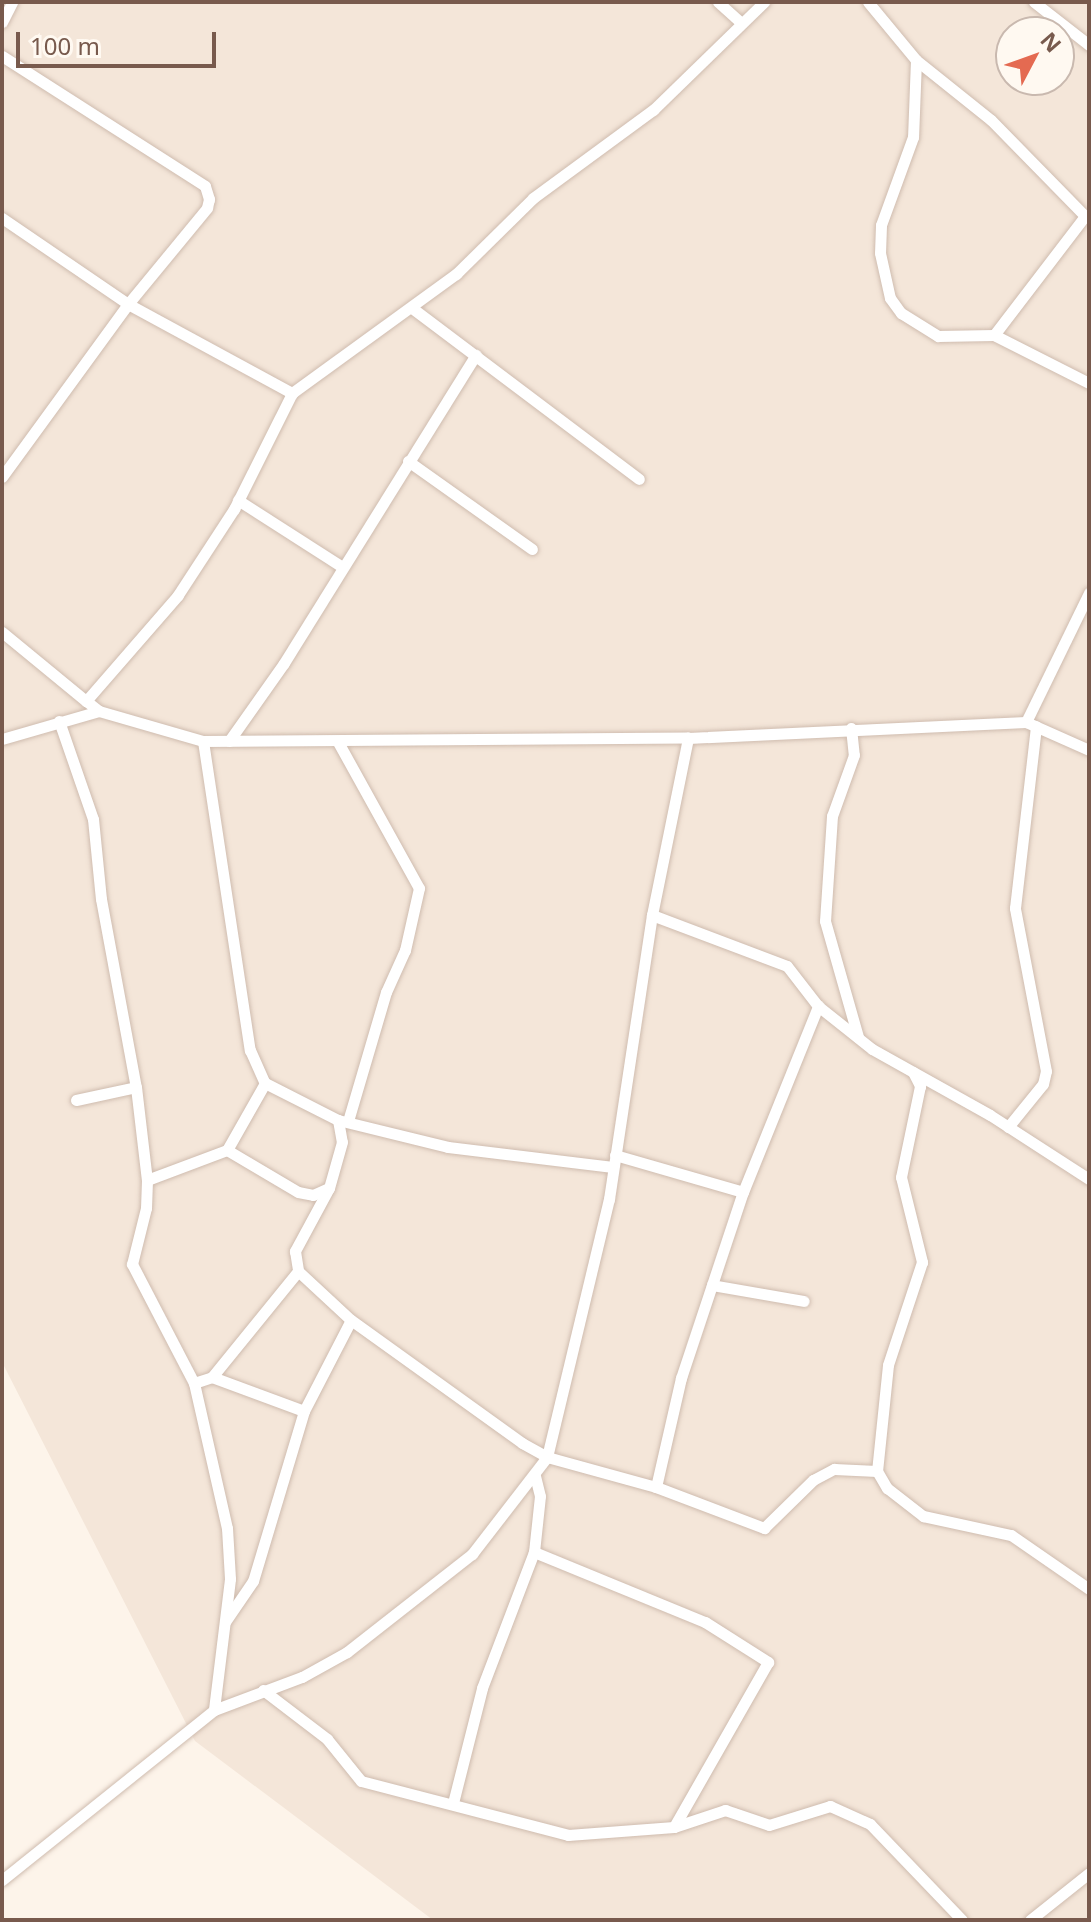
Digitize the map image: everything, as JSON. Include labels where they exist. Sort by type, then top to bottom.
[{"type":"street","points":[[2,22],[12,2]]},
{"type":"street","points":[[718,2],[741,23]]},
{"type":"street","points":[[86,701],[178,595],[238,500],[292,393],[456,274],[533,198],[653,110],[764,2]]},
{"type":"street","points":[[868,2],[916,60],[991,120],[1085,216],[994,335]]},
{"type":"street","points":[[1034,2],[1089,45]]},
{"type":"street","points":[[2,56],[209,192],[207,208],[128,304],[2,477]]},
{"type":"street","points":[[916,60],[913,137],[881,225],[880,253],[890,298],[901,313],[938,336],[994,335],[1089,383]]},
{"type":"street","points":[[2,218],[128,304],[292,393]]},
{"type":"street","points":[[412,308],[639,479]]},
{"type":"street","points":[[229,741],[284,663],[341,566],[476,355]]},
{"type":"street","points":[[408,461],[532,549]]},
{"type":"street","points":[[238,500],[341,566]]},
{"type":"street","points":[[1008,1127],[1043,1084],[1046,1071],[1015,908],[1031,724],[1084,611],[1089,593]]},
{"type":"street","points":[[2,632],[99,711],[203,741],[688,738],[851,728],[1031,724],[1089,750]]},
{"type":"street","points":[[2,739],[99,711]]},
{"type":"street","points":[[59,721],[93,819],[101,899],[121,986],[136,1087],[147,1180],[146,1208],[132,1264],[194,1383],[231,1556],[214,1710]]},
{"type":"street","points":[[851,728],[854,755],[832,816],[825,921],[858,1038]]},
{"type":"street","points":[[2,1880],[214,1710],[302,1677],[347,1652],[460,1564],[535,1476],[547,1457],[567,1385],[614,1161],[652,915],[688,738]]},
{"type":"street","points":[[203,741],[250,1050],[265,1083],[343,1120],[448,1147],[614,1161],[743,1192]]},
{"type":"street","points":[[338,742],[419,888],[405,950],[386,992],[343,1120],[342,1142],[329,1188],[295,1251],[298,1271],[351,1320],[547,1457],[656,1487],[764,1528],[813,1480],[834,1469],[877,1471]]},
{"type":"street","points":[[652,915],[787,966],[818,1006],[858,1038],[1089,1179]]},
{"type":"street","points":[[656,1487],[681,1378],[743,1192],[818,1006]]},
{"type":"street","points":[[913,1072],[920,1086],[901,1177],[922,1262],[888,1365],[877,1471],[887,1488],[923,1516],[1011,1535],[1089,1589]]},
{"type":"street","points":[[147,1180],[227,1150],[265,1083]]},
{"type":"street","points":[[76,1100],[136,1087]]},
{"type":"street","points":[[227,1150],[298,1192],[313,1195],[329,1188]]},
{"type":"street","points":[[194,1383],[212,1377],[298,1271]]},
{"type":"street","points":[[712,1285],[804,1301]]},
{"type":"street","points":[[225,1622],[253,1581],[304,1411],[351,1320]]},
{"type":"street","points":[[212,1377],[304,1411]]},
{"type":"street","points":[[453,1803],[482,1688],[534,1552],[540,1496],[535,1476]]},
{"type":"street","points":[[534,1552],[705,1622],[768,1662],[674,1827]]},
{"type":"street","points":[[263,1690],[327,1739],[361,1781],[568,1835],[674,1827],[725,1810],[769,1825],[830,1806],[870,1824],[962,1920]]},
{"type":"street","points":[[1030,1920],[1089,1873]]},
{"type":"shaded area","points":[[2,2],[1089,2],[1089,1920],[433,1920],[195,1741],[2,1362]]}]
